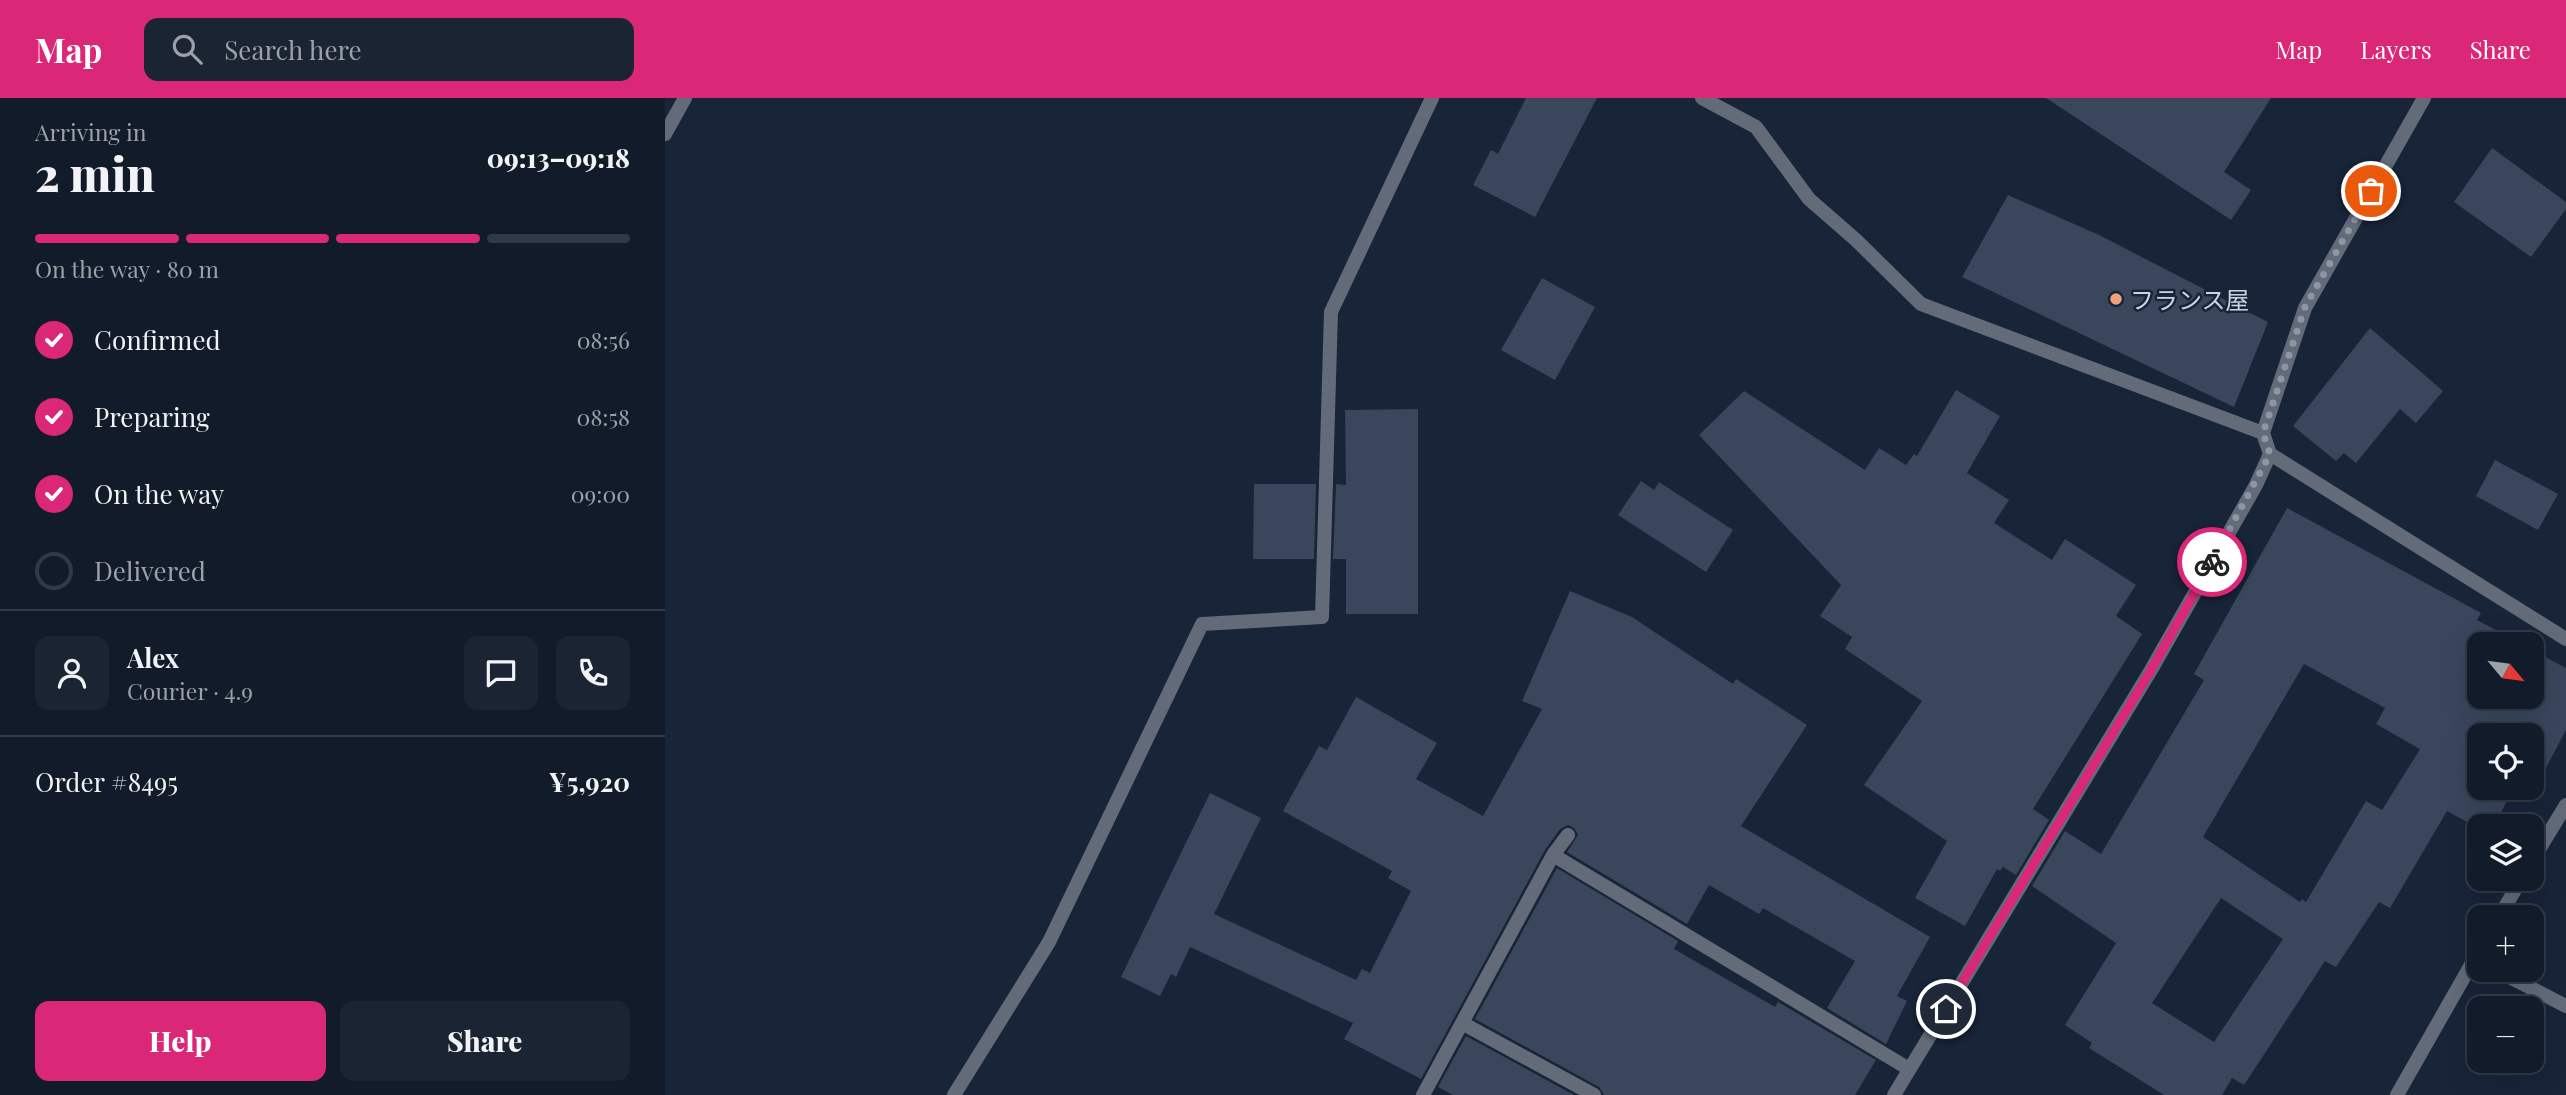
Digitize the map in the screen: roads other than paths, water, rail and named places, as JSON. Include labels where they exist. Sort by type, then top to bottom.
[{"type":"street","points":[[665,134],[685,98]]},
{"type":"street","points":[[954,1095],[1049,942],[1202,624],[1322,617],[1331,312],[1433,98]]},
{"type":"street","points":[[1702,98],[1756,127],[1809,199],[1856,240],[1921,304],[2263,433]]},
{"type":"street","points":[[2424,98],[2305,307],[2263,433],[2270,454],[2566,639]]},
{"type":"street","points":[[1894,1095],[2151,670],[2270,454]]},
{"type":"street","points":[[2544,841],[2566,804]]},
{"type":"street","points":[[1423,1095],[1553,855],[1568,835]]},
{"type":"street","points":[[1553,855],[1909,1069]]},
{"type":"street","points":[[2397,1095],[2467,975]]},
{"type":"street","points":[[2520,982],[2566,1006]]},
{"type":"street","points":[[1462,1023],[1594,1095]]},
{"type":"place","name":"フランス屋","points":[[2116,299]]}]
